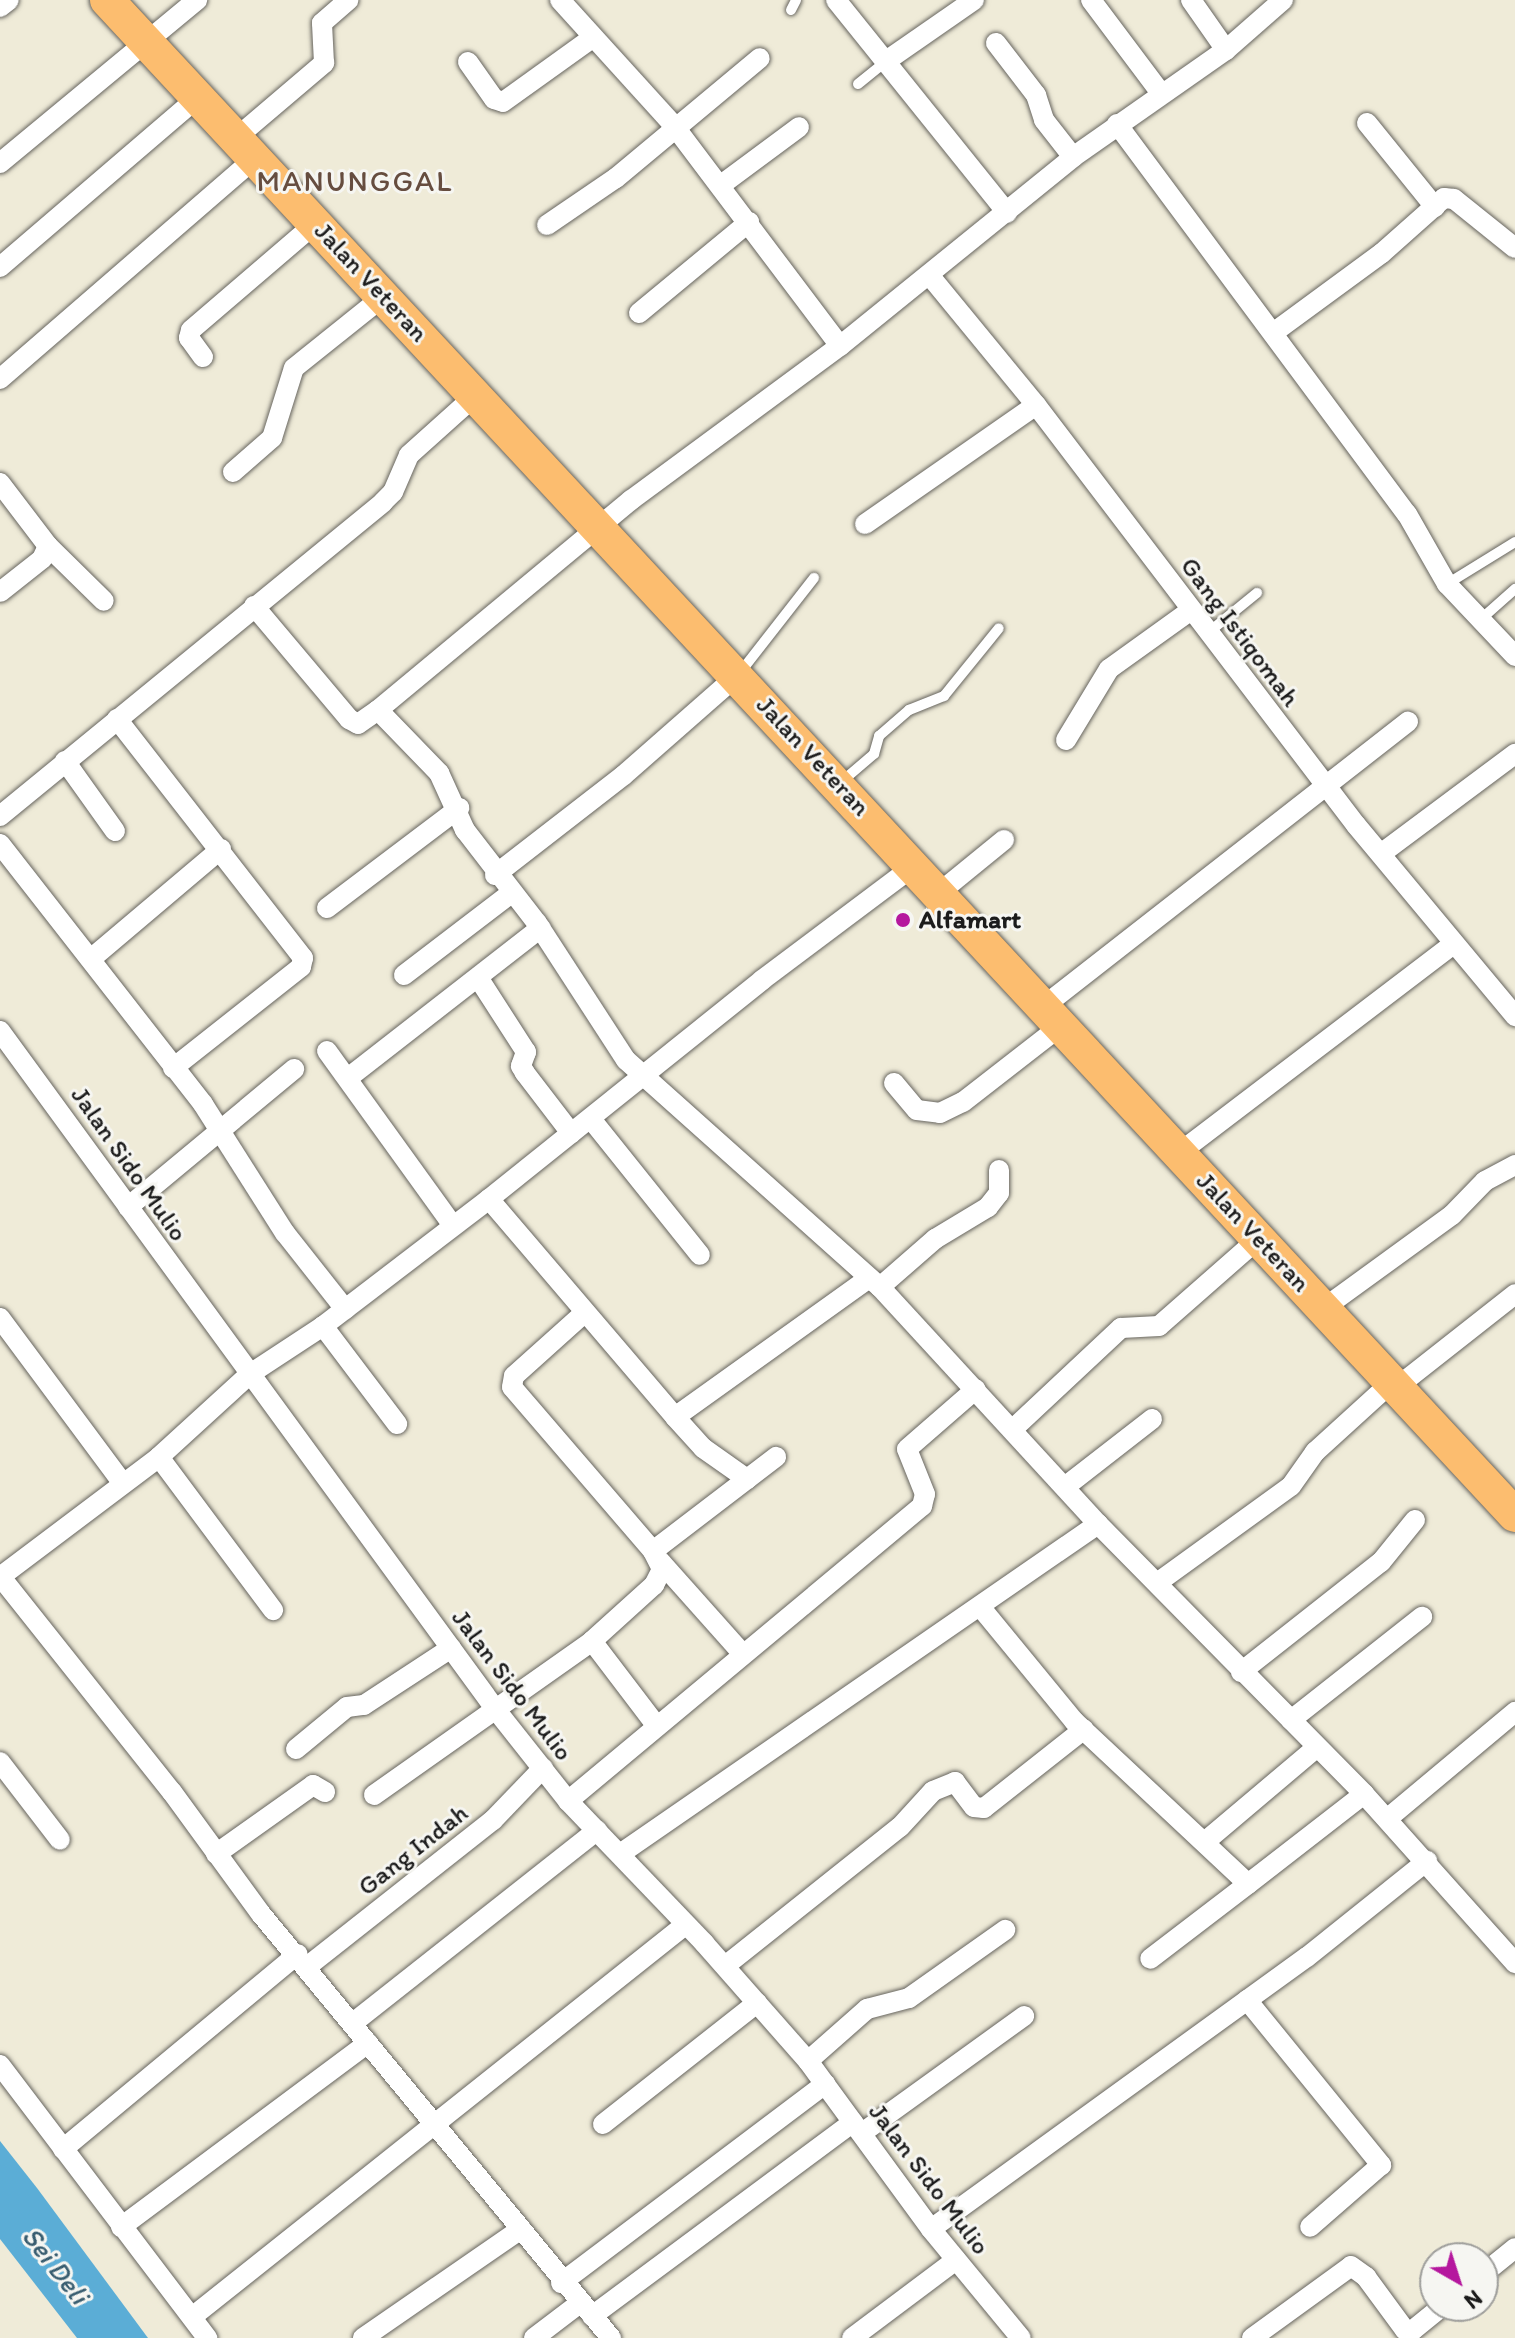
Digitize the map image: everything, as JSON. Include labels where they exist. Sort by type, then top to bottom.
[{"type":"main road","name":"Jalan Veteran","points":[[107,0],[477,394],[1515,1515]]},
{"type":"street","points":[[0,7],[9,0]]},
{"type":"street","points":[[0,163],[197,0]]},
{"type":"street","points":[[0,379],[246,148],[324,63],[322,23],[348,0]]},
{"type":"street","points":[[560,0],[675,127],[840,346]]},
{"type":"street","points":[[836,0],[1007,213]]},
{"type":"street","points":[[886,61],[974,0]]},
{"type":"street","points":[[1091,0],[1160,92]]},
{"type":"street","points":[[1191,0],[1226,50]]},
{"type":"street","points":[[254,606],[349,719],[358,724],[600,527],[930,276],[1073,157],[1160,92],[1226,50],[1283,0]]},
{"type":"street","points":[[468,62],[494,99],[503,102],[592,38]]},
{"type":"street","points":[[996,43],[1073,157]]},
{"type":"street","points":[[547,225],[616,178],[760,58]]},
{"type":"street","points":[[0,267],[198,97]]},
{"type":"street","points":[[1367,123],[1435,207]]},
{"type":"street","points":[[1117,124],[1407,514],[1447,584],[1515,656]]},
{"type":"street","points":[[721,185],[799,127]]},
{"type":"street","points":[[1273,333],[1444,198],[1454,199],[1515,248]]},
{"type":"street","points":[[639,313],[749,222]]},
{"type":"street","points":[[203,357],[189,338],[191,330],[316,223]]},
{"type":"street","name":"Gang Istiqomah","points":[[930,276],[1036,405],[1325,786],[1515,1016]]},
{"type":"street","points":[[233,472],[272,438],[294,368],[384,296]]},
{"type":"street","points":[[0,816],[393,492],[409,455],[477,394]]},
{"type":"street","points":[[865,524],[1036,405]]},
{"type":"street","points":[[0,483],[48,546],[104,601]]},
{"type":"street","points":[[0,592],[42,559],[48,546]]},
{"type":"street","points":[[1066,740],[1109,669],[1191,610]]},
{"type":"street","points":[[495,875],[624,775],[738,675]]},
{"type":"street","points":[[378,710],[439,773],[459,808],[465,830],[495,875],[541,928],[626,1060],[874,1282],[1098,1524],[1364,1794],[1515,1963]]},
{"type":"street","points":[[117,719],[303,958],[301,967],[173,1068]]},
{"type":"street","points":[[894,1083],[917,1110],[940,1113],[963,1102],[1053,1016],[1325,786],[1408,722]]},
{"type":"street","points":[[1382,853],[1515,754]]},
{"type":"street","points":[[65,761],[115,831]]},
{"type":"street","points":[[327,908],[459,808]]},
{"type":"street","points":[[939,893],[1004,840]]},
{"type":"street","points":[[0,844],[92,958],[221,1130],[285,1233],[345,1309]]},
{"type":"street","points":[[92,958],[221,849]]},
{"type":"street","points":[[611,2338],[561,2283],[521,2229],[433,2126],[0,1576],[159,1457],[250,1374],[323,1326],[452,1224],[489,1199],[647,1076],[762,980],[914,866]]},
{"type":"street","points":[[404,975],[510,894]]},
{"type":"street","points":[[348,1078],[541,928]]},
{"type":"street","points":[[1179,1153],[1453,944]]},
{"type":"street","points":[[479,979],[526,1052],[521,1066],[525,1073],[571,1133]]},
{"type":"street","name":"Jalan Sido Mulio","points":[[0,1031],[496,1710],[568,1801],[725,1966],[808,2061],[931,2229],[1021,2338]]},
{"type":"street","points":[[327,1051],[452,1224]]},
{"type":"street","points":[[128,1207],[294,1069]]},
{"type":"street","points":[[591,1119],[700,1255]]},
{"type":"street","points":[[1324,1308],[1452,1215],[1485,1181],[1515,1165]]},
{"type":"street","points":[[675,1417],[935,1239],[988,1207],[999,1193],[999,1170]]},
{"type":"street","points":[[489,1199],[583,1314],[703,1448],[747,1479]]},
{"type":"street","points":[[1013,1429],[1121,1328],[1159,1326],[1259,1238]]},
{"type":"street","points":[[1157,1583],[1291,1486],[1315,1452],[1394,1385],[1515,1294]]},
{"type":"street","points":[[583,1314],[514,1376],[512,1387],[742,1653]]},
{"type":"street","points":[[0,1318],[122,1482]]},
{"type":"street","points":[[323,1326],[397,1424]]},
{"type":"street","points":[[568,1801],[922,1506],[925,1494],[907,1449],[976,1389]]},
{"type":"street","points":[[1066,1486],[1152,1419]]},
{"type":"street","points":[[159,1457],[273,1610]]},
{"type":"street","points":[[374,1795],[592,1641],[654,1585],[656,1556],[776,1457]]},
{"type":"street","points":[[1241,1672],[1381,1562],[1415,1520]]},
{"type":"street","points":[[620,1854],[982,1609],[1098,1524]]},
{"type":"street","points":[[982,1609],[1084,1729],[1207,1840],[1248,1884]]},
{"type":"street","points":[[1291,1720],[1422,1617]]},
{"type":"street","points":[[592,1641],[656,1725]]},
{"type":"street","points":[[296,1749],[347,1707],[364,1705],[451,1648]]},
{"type":"street","points":[[1387,1819],[1515,1712]]},
{"type":"street","points":[[725,1966],[900,1827],[933,1791],[955,1782],[974,1807],[984,1808],[1084,1729]]},
{"type":"street","points":[[1207,1840],[1317,1747]]},
{"type":"street","points":[[0,1762],[60,1840]]},
{"type":"street","name":"Gang Indah","points":[[63,2149],[303,1960],[493,1820],[543,1768]]},
{"type":"street","points":[[216,1854],[313,1785],[325,1792]]},
{"type":"street","points":[[1150,1959],[1364,1794]]},
{"type":"street","points":[[353,2023],[597,1830]]},
{"type":"street","points":[[931,2229],[1247,2000],[1427,1861]]},
{"type":"street","points":[[192,2317],[685,1925]]},
{"type":"street","points":[[808,2061],[867,2009],[909,1998],[1005,1930]]},
{"type":"street","points":[[1247,2000],[1381,2165],[1310,2227]]},
{"type":"street","points":[[603,2124],[757,2003]]},
{"type":"street","points":[[534,2338],[586,2310],[1024,2016]]},
{"type":"street","points":[[121,2227],[368,2043]]},
{"type":"street","points":[[0,2065],[207,2338]]},
{"type":"street","points":[[561,2283],[825,2084]]},
{"type":"street","points":[[363,2338],[521,2229]]},
{"type":"street","points":[[1499,2261],[1515,2248]]},
{"type":"street","points":[[852,2338],[956,2260]]},
{"type":"street","points":[[1252,2338],[1351,2266],[1366,2277],[1405,2330],[1413,2330],[1423,2322]]},
{"type":"lane","points":[[858,84],[886,61]]},
{"type":"lane","points":[[1447,584],[1515,542]]},
{"type":"lane","points":[[738,675],[814,578]]},
{"type":"lane","points":[[1480,620],[1515,589]]},
{"type":"lane","points":[[1209,632],[1257,593]]},
{"type":"lane","points":[[839,784],[874,754],[879,736],[909,710],[944,696],[999,628]]},
{"type":"water","name":"Sei Deli","points":[[0,2141],[148,2338],[77,2338],[0,2239]]},
{"type":"place","name":"Alfamart","points":[[903,920]]},
{"type":"district","name":"MANUNGGAL","points":[[355,181]]}]
